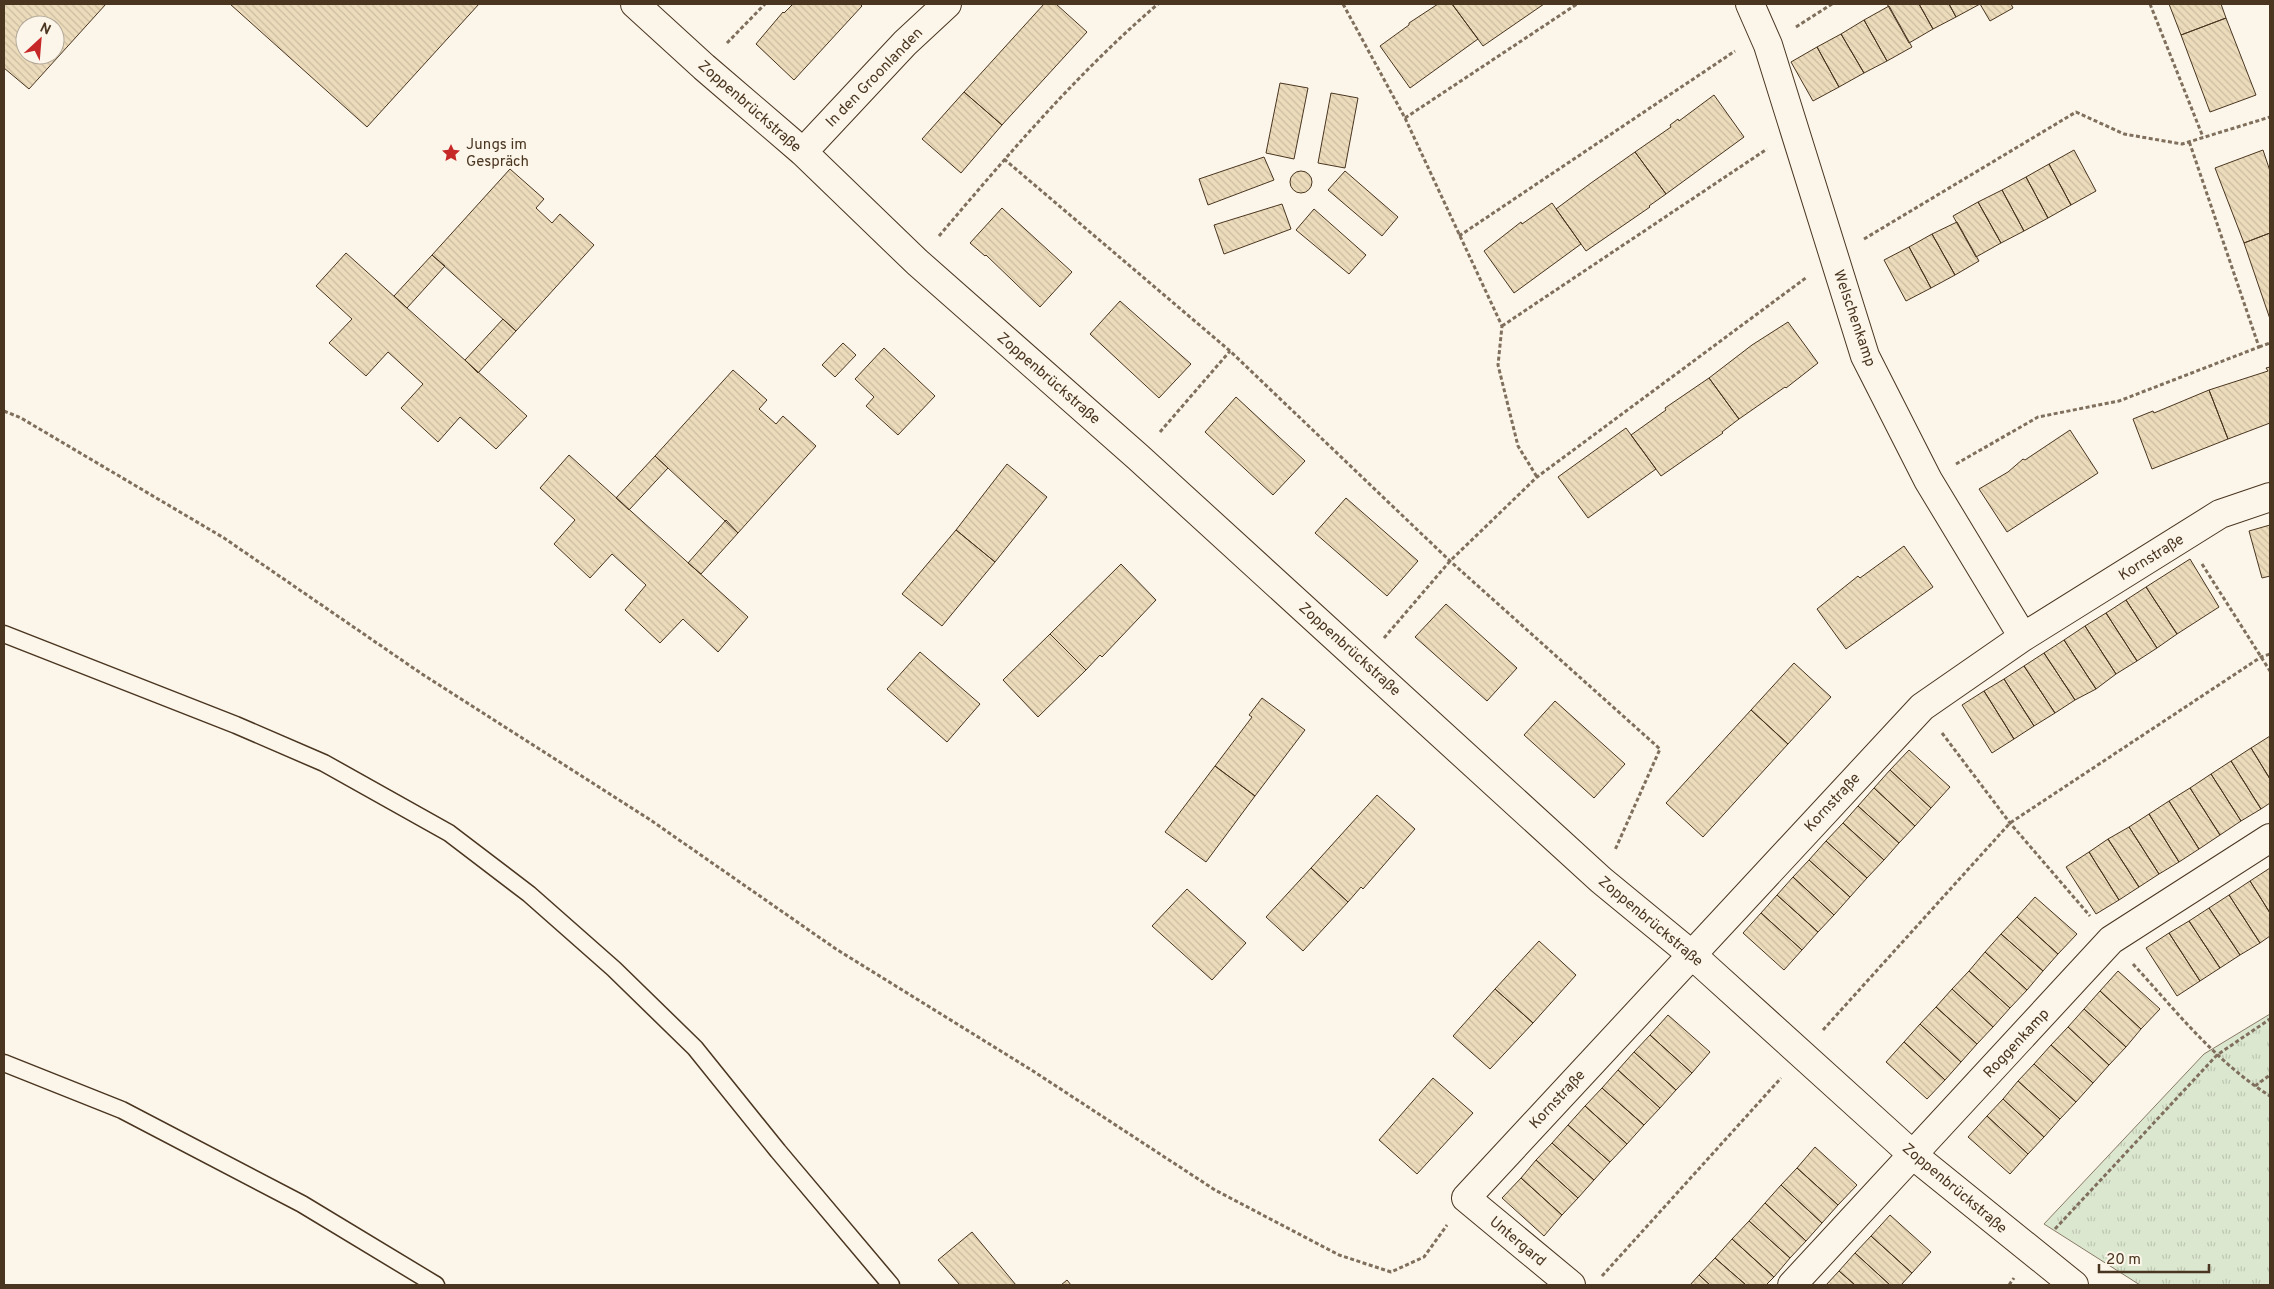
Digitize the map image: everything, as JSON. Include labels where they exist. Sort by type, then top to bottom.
[{"type":"street","name":"Zoppenbrückstraße","points":[[635,4],[704,67],[803,152],[917,262],[1138,456],[1602,880],[1691,954],[1913,1155],[2074,1285]]},
{"type":"street","name":"In den Groonlanden","points":[[803,152],[905,43],[947,4]]},
{"type":"street","name":"Welschenkamp","points":[[1750,4],[1765,39],[1865,356],[1928,480],[2023,637]]},
{"type":"street","name":"Kornstraße","points":[[1466,1198],[1922,707],[2023,637],[2220,514],[2270,497]]},
{"type":"street","name":"Roggenkamp","points":[[1792,1285],[2110,940],[2270,838]]},
{"type":"street","name":"Untergard","points":[[1466,1198],[1571,1285]]},
{"type":"lane","points":[[4,634],[236,725],[324,763],[449,833],[529,894],[614,969],[695,1048],[778,1151],[891,1285]]},
{"type":"lane","points":[[4,1063],[122,1110],[302,1204],[436,1285]]},
{"type":"path","points":[[704,67],[765,4]]},
{"type":"path","points":[[917,262],[1004,159],[1120,36],[1158,4]]},
{"type":"path","points":[[1343,4],[1405,118],[1502,326],[1498,365],[1518,446],[1537,476]]},
{"type":"path","points":[[1405,118],[1577,4]]},
{"type":"path","points":[[1459,236],[1765,39],[1832,4]]},
{"type":"path","points":[[2150,4],[2203,137]]},
{"type":"path","points":[[1364,662],[1450,561],[1537,476],[1834,256],[2076,112],[2124,134],[2182,144],[2270,117]]},
{"type":"path","points":[[1502,326],[1795,131]]},
{"type":"path","points":[[2189,141],[2259,346]]},
{"type":"path","points":[[1004,159],[1230,351],[1450,561],[1660,749],[1602,880]]},
{"type":"path","points":[[1928,480],[2038,417],[2119,401],[2270,343]]},
{"type":"path","points":[[1138,456],[1230,351]]},
{"type":"path","points":[[4,410],[21,418],[224,538],[422,674],[648,820],[836,949],[1033,1071],[1215,1190],[1339,1255],[1391,1272],[1424,1257],[1466,1198]]},
{"type":"path","points":[[2185,536],[2270,671]]},
{"type":"path","points":[[1600,1278],[2010,823],[2261,657],[2270,654]]},
{"type":"path","points":[[1922,707],[2010,823],[2110,940],[2217,1055],[2270,1096]]},
{"type":"path","points":[[2009,1285],[2033,1253],[2217,1055],[2270,1019]]},
{"type":"path","points":[[2255,1086],[2270,1075]]},
{"type":"green space","points":[[2270,1014],[2270,1285],[2140,1285],[2044,1224],[2204,1054]]},
{"type":"building","points":[[4,4],[106,4],[65,49],[65,15],[15,15],[15,65],[51,65],[29,89],[4,68]]},
{"type":"building","points":[[230,4],[479,4],[367,127]]},
{"type":"building","points":[[793,4],[860,4],[862,6],[794,80],[756,44],[783,12]]},
{"type":"building","points":[[1044,4],[1056,4],[1087,32],[1002,125],[964,92]]},
{"type":"building","points":[[1438,4],[1452,4],[1478,39],[1410,88],[1380,46],[1409,25],[1409,23]]},
{"type":"building","points":[[1452,4],[1544,4],[1483,46]]},
{"type":"building","points":[[1887,4],[1919,4],[1933,29],[1909,43]]},
{"type":"building","points":[[1919,4],[1949,4],[1956,17],[1933,29]]},
{"type":"building","points":[[1949,4],[1980,4],[1956,17]]},
{"type":"building","points":[[1980,4],[2011,4],[2013,8],[1990,21]]},
{"type":"building","points":[[2169,4],[2221,4],[2226,18],[2181,35]]},
{"type":"building","points":[[1889,6],[1912,47],[1887,61],[1864,20]]},
{"type":"building","points":[[2226,18],[2256,95],[2210,112],[2181,35]]},
{"type":"building","points":[[1864,20],[1887,61],[1864,73],[1841,34]]},
{"type":"building","points":[[1841,34],[1864,73],[1839,87],[1817,47]]},
{"type":"building","points":[[1817,47],[1839,87],[1813,101],[1791,62]]},
{"type":"building","points":[[1280,83],[1308,88],[1294,159],[1266,153]]},
{"type":"building","points":[[964,92],[1002,125],[961,173],[922,139]]},
{"type":"building","points":[[1331,93],[1358,98],[1345,168],[1318,163]]},
{"type":"building","points":[[1714,95],[1744,137],[1666,194],[1635,152],[1671,127],[1670,125],[1678,119],[1679,121]]},
{"type":"building","points":[[2074,150],[2096,191],[2071,205],[2049,164]]},
{"type":"building","points":[[2263,150],[2270,171],[2270,233],[2244,243],[2215,168]]},
{"type":"building","points":[[1635,152],[1666,194],[1586,251],[1556,209]]},
{"type":"building","points":[[1264,157],[1274,180],[1208,205],[1199,179]]},
{"type":"building","points":[[2049,164],[2071,205],[2048,218],[2026,177]]},
{"type":"building","points":[[510,169],[544,199],[536,208],[552,223],[560,214],[594,245],[516,331],[432,255]]},
{"type":"building","points":[[1301,171],[1309,174],[1312,182],[1309,190],[1301,193],[1293,190],[1290,182],[1293,174]]},
{"type":"building","points":[[1345,171],[1398,217],[1382,236],[1328,190]]},
{"type":"building","points":[[2026,177],[2048,218],[2024,231],[2002,190]]},
{"type":"building","points":[[2002,190],[2024,231],[2001,243],[1978,202]]},
{"type":"building","points":[[1978,202],[2001,243],[1976,257],[1953,216]]},
{"type":"building","points":[[1552,203],[1581,244],[1514,293],[1484,251],[1521,222],[1522,224]]},
{"type":"building","points":[[1282,204],[1291,229],[1224,254],[1214,225]]},
{"type":"building","points":[[1002,208],[1072,272],[1040,307],[986,255],[970,243]]},
{"type":"building","points":[[1314,209],[1366,255],[1349,274],[1296,230]]},
{"type":"building","points":[[1957,222],[1979,261],[1955,275],[1932,234]]},
{"type":"building","points":[[2270,233],[2270,319],[2244,243]]},
{"type":"building","points":[[1932,234],[1955,275],[1931,288],[1909,247]]},
{"type":"building","points":[[1909,247],[1931,288],[1906,301],[1884,260]]},
{"type":"building","points":[[346,253],[527,416],[496,449],[460,417],[438,442],[401,408],[423,384],[388,352],[366,376],[329,343],[352,319],[316,286]]},
{"type":"building","points":[[432,255],[445,266],[407,308],[394,296]]},
{"type":"building","points":[[1120,301],[1191,364],[1159,398],[1090,334]]},
{"type":"building","points":[[503,319],[516,331],[478,373],[465,360]]},
{"type":"building","points":[[1788,322],[1818,363],[1786,388],[1739,419],[1709,378],[1752,345]]},
{"type":"building","points":[[843,343],[856,355],[835,377],[822,365]]},
{"type":"building","points":[[884,348],[935,396],[898,435],[866,406],[874,397],[855,379]]},
{"type":"building","points":[[2270,367],[2270,423],[2228,439],[2209,390],[2268,371],[2266,368]]},
{"type":"building","points":[[733,370],[767,400],[759,409],[776,424],[783,416],[816,446],[738,533],[655,456]]},
{"type":"building","points":[[1709,378],[1739,419],[1723,433],[1661,476],[1631,435],[1666,410],[1665,408]]},
{"type":"building","points":[[2209,390],[2228,439],[2152,469],[2133,419],[2153,411],[2154,413]]},
{"type":"building","points":[[1236,397],[1305,461],[1273,495],[1205,432]]},
{"type":"building","points":[[1626,428],[1656,469],[1588,518],[1558,477]]},
{"type":"building","points":[[2070,430],[2098,473],[2007,532],[1979,489],[2008,472],[2023,459],[2025,460]]},
{"type":"building","points":[[569,455],[748,617],[718,652],[683,619],[660,643],[625,610],[646,585],[612,554],[590,578],[554,544],[575,520],[540,488]]},
{"type":"building","points":[[655,456],[668,468],[629,510],[616,498]]},
{"type":"building","points":[[1007,464],[1047,497],[995,562],[956,530]]},
{"type":"building","points":[[1346,498],[1418,561],[1387,596],[1315,533]]},
{"type":"building","points":[[726,520],[738,533],[701,574],[688,563]]},
{"type":"building","points":[[2270,525],[2270,576],[2262,578],[2249,531]]},
{"type":"building","points":[[956,530],[995,562],[942,626],[902,594]]},
{"type":"building","points":[[1904,546],[1933,587],[1846,649],[1817,609],[1858,576],[1860,578]]},
{"type":"building","points":[[2190,559],[2219,607],[2177,634],[2146,587]]},
{"type":"building","points":[[1121,564],[1156,600],[1102,657],[1100,655],[1086,670],[1050,634]]},
{"type":"building","points":[[2146,587],[2177,634],[2157,648],[2126,600]]},
{"type":"building","points":[[2126,600],[2157,648],[2137,661],[2106,613]]},
{"type":"building","points":[[1446,604],[1517,668],[1487,701],[1415,637]]},
{"type":"building","points":[[2106,613],[2137,661],[2116,674],[2085,626]]},
{"type":"building","points":[[2085,626],[2116,674],[2096,689],[2064,640]]},
{"type":"building","points":[[1050,634],[1086,670],[1038,717],[1003,680]]},
{"type":"building","points":[[2064,640],[2096,689],[2075,700],[2044,653]]},
{"type":"building","points":[[920,652],[980,704],[947,742],[887,689]]},
{"type":"building","points":[[2044,653],[2075,700],[2055,713],[2024,666]]},
{"type":"building","points":[[1794,663],[1831,697],[1788,744],[1751,710]]},
{"type":"building","points":[[2024,666],[2055,713],[2034,726],[2004,679]]},
{"type":"building","points":[[2004,679],[2034,726],[2014,739],[1984,691]]},
{"type":"building","points":[[1984,691],[2014,739],[1992,753],[1962,705]]},
{"type":"building","points":[[1262,698],[1305,730],[1255,796],[1215,766],[1252,717],[1249,715]]},
{"type":"building","points":[[1555,701],[1625,764],[1594,798],[1524,735]]},
{"type":"building","points":[[1751,710],[1788,744],[1703,837],[1666,803]]},
{"type":"building","points":[[2270,736],[2270,779],[2251,748]]},
{"type":"building","points":[[2251,748],[2270,779],[2270,803],[2261,809],[2231,761]]},
{"type":"building","points":[[1909,750],[1950,787],[1931,808],[1890,770]]},
{"type":"building","points":[[2231,761],[2261,809],[2241,821],[2211,774]]},
{"type":"building","points":[[1215,766],[1255,796],[1206,862],[1165,832]]},
{"type":"building","points":[[1890,770],[1931,808],[1915,826],[1874,788]]},
{"type":"building","points":[[2211,774],[2241,821],[2220,835],[2190,788]]},
{"type":"building","points":[[1874,788],[1915,826],[1899,843],[1858,806]]},
{"type":"building","points":[[2190,788],[2220,835],[2199,849],[2169,801]]},
{"type":"building","points":[[1377,795],[1415,829],[1363,889],[1361,887],[1348,902],[1311,868]]},
{"type":"building","points":[[2169,801],[2199,849],[2179,862],[2149,814]]},
{"type":"building","points":[[1858,806],[1899,843],[1884,860],[1843,823]]},
{"type":"building","points":[[2149,814],[2179,862],[2159,874],[2129,827]]},
{"type":"building","points":[[1843,823],[1884,860],[1867,878],[1826,841]]},
{"type":"building","points":[[2129,827],[2159,874],[2139,887],[2108,839]]},
{"type":"building","points":[[2108,839],[2139,887],[2119,900],[2089,852]]},
{"type":"building","points":[[1826,841],[1867,878],[1850,897],[1809,860]]},
{"type":"building","points":[[2089,852],[2119,900],[2096,914],[2066,867]]},
{"type":"building","points":[[1809,860],[1850,897],[1834,915],[1793,877]]},
{"type":"building","points":[[1311,868],[1348,902],[1303,951],[1266,917]]},
{"type":"building","points":[[2270,868],[2270,913],[2250,881]]},
{"type":"building","points":[[1793,877],[1834,915],[1818,932],[1777,895]]},
{"type":"building","points":[[2250,881],[2270,913],[2270,936],[2260,943],[2229,895]]},
{"type":"building","points":[[1187,889],[1246,943],[1212,980],[1152,926]]},
{"type":"building","points":[[1777,895],[1818,932],[1802,950],[1761,913]]},
{"type":"building","points":[[2229,895],[2260,943],[2240,955],[2209,908]]},
{"type":"building","points":[[2035,897],[2077,934],[2058,954],[2017,917]]},
{"type":"building","points":[[2209,908],[2240,955],[2220,968],[2189,921]]},
{"type":"building","points":[[1761,913],[1802,950],[1784,970],[1743,933]]},
{"type":"building","points":[[2017,917],[2058,954],[2043,971],[2001,934]]},
{"type":"building","points":[[2189,921],[2220,968],[2200,981],[2169,933]]},
{"type":"building","points":[[2169,933],[2200,981],[2177,996],[2146,948]]},
{"type":"building","points":[[2001,934],[2043,971],[2027,990],[1985,952]]},
{"type":"building","points":[[1539,941],[1576,975],[1533,1023],[1495,989]]},
{"type":"building","points":[[1985,952],[2027,990],[2010,1008],[1969,971]]},
{"type":"building","points":[[1969,971],[2010,1008],[1993,1027],[1952,989]]},
{"type":"building","points":[[2118,971],[2160,1009],[2141,1029],[2100,991]]},
{"type":"building","points":[[1495,989],[1533,1023],[1490,1069],[1453,1036]]},
{"type":"building","points":[[1952,989],[1993,1027],[1977,1044],[1936,1007]]},
{"type":"building","points":[[2100,991],[2141,1029],[2126,1047],[2084,1009]]},
{"type":"building","points":[[1936,1007],[1977,1044],[1961,1062],[1920,1024]]},
{"type":"building","points":[[2084,1009],[2126,1047],[2109,1065],[2068,1027]]},
{"type":"building","points":[[1668,1015],[1710,1052],[1692,1073],[1650,1035]]},
{"type":"building","points":[[1920,1024],[1961,1062],[1945,1080],[1904,1042]]},
{"type":"building","points":[[2068,1027],[2109,1065],[2093,1083],[2051,1045]]},
{"type":"building","points":[[1650,1035],[1692,1073],[1676,1090],[1634,1052]]},
{"type":"building","points":[[1904,1042],[1945,1080],[1927,1099],[1886,1062]]},
{"type":"building","points":[[2051,1045],[2093,1083],[2076,1102],[2034,1064]]},
{"type":"building","points":[[1634,1052],[1676,1090],[1660,1108],[1618,1070]]},
{"type":"building","points":[[2034,1064],[2076,1102],[2060,1119],[2018,1081]]},
{"type":"building","points":[[1618,1070],[1660,1108],[1644,1125],[1602,1088]]},
{"type":"building","points":[[1433,1078],[1473,1113],[1417,1174],[1379,1140]]},
{"type":"building","points":[[2018,1081],[2060,1119],[2044,1137],[2003,1099]]},
{"type":"building","points":[[1602,1088],[1644,1125],[1627,1144],[1585,1106]]},
{"type":"building","points":[[2003,1099],[2044,1137],[2028,1154],[1987,1116]]},
{"type":"building","points":[[1585,1106],[1627,1144],[1610,1162],[1568,1125]]},
{"type":"building","points":[[1987,1116],[2028,1154],[2010,1174],[1968,1137]]},
{"type":"building","points":[[1568,1125],[1610,1162],[1594,1180],[1552,1143]]},
{"type":"building","points":[[1552,1143],[1594,1180],[1578,1198],[1536,1160]]},
{"type":"building","points":[[1815,1147],[1857,1185],[1838,1205],[1797,1168]]},
{"type":"building","points":[[1536,1160],[1578,1198],[1562,1215],[1521,1178]]},
{"type":"building","points":[[1797,1168],[1838,1205],[1822,1223],[1781,1185]]},
{"type":"building","points":[[1521,1178],[1562,1215],[1544,1236],[1502,1198]]},
{"type":"building","points":[[1781,1185],[1822,1223],[1806,1241],[1765,1203]]},
{"type":"building","points":[[1765,1203],[1806,1241],[1790,1258],[1749,1221]]},
{"type":"building","points":[[1890,1215],[1931,1252],[1912,1273],[1871,1236]]},
{"type":"building","points":[[1749,1221],[1790,1258],[1774,1277],[1732,1239]]},
{"type":"building","points":[[972,1232],[1016,1285],[960,1285],[938,1260]]},
{"type":"building","points":[[1871,1236],[1912,1273],[1901,1285],[1890,1285],[1855,1253]]},
{"type":"building","points":[[1732,1239],[1774,1277],[1766,1285],[1746,1285],[1715,1258]]},
{"type":"building","points":[[1855,1253],[1890,1285],[1855,1285],[1839,1271]]},
{"type":"building","points":[[1715,1258],[1746,1285],[1710,1285],[1699,1275]]},
{"type":"building","points":[[1839,1271],[1855,1285],[1826,1285]]},
{"type":"building","points":[[1699,1275],[1710,1285],[1690,1285]]},
{"type":"building","points":[[1067,1280],[1071,1285],[1061,1285]]},
{"type":"place","name":"Jungs im Gespräch","points":[[451,153]]}]
